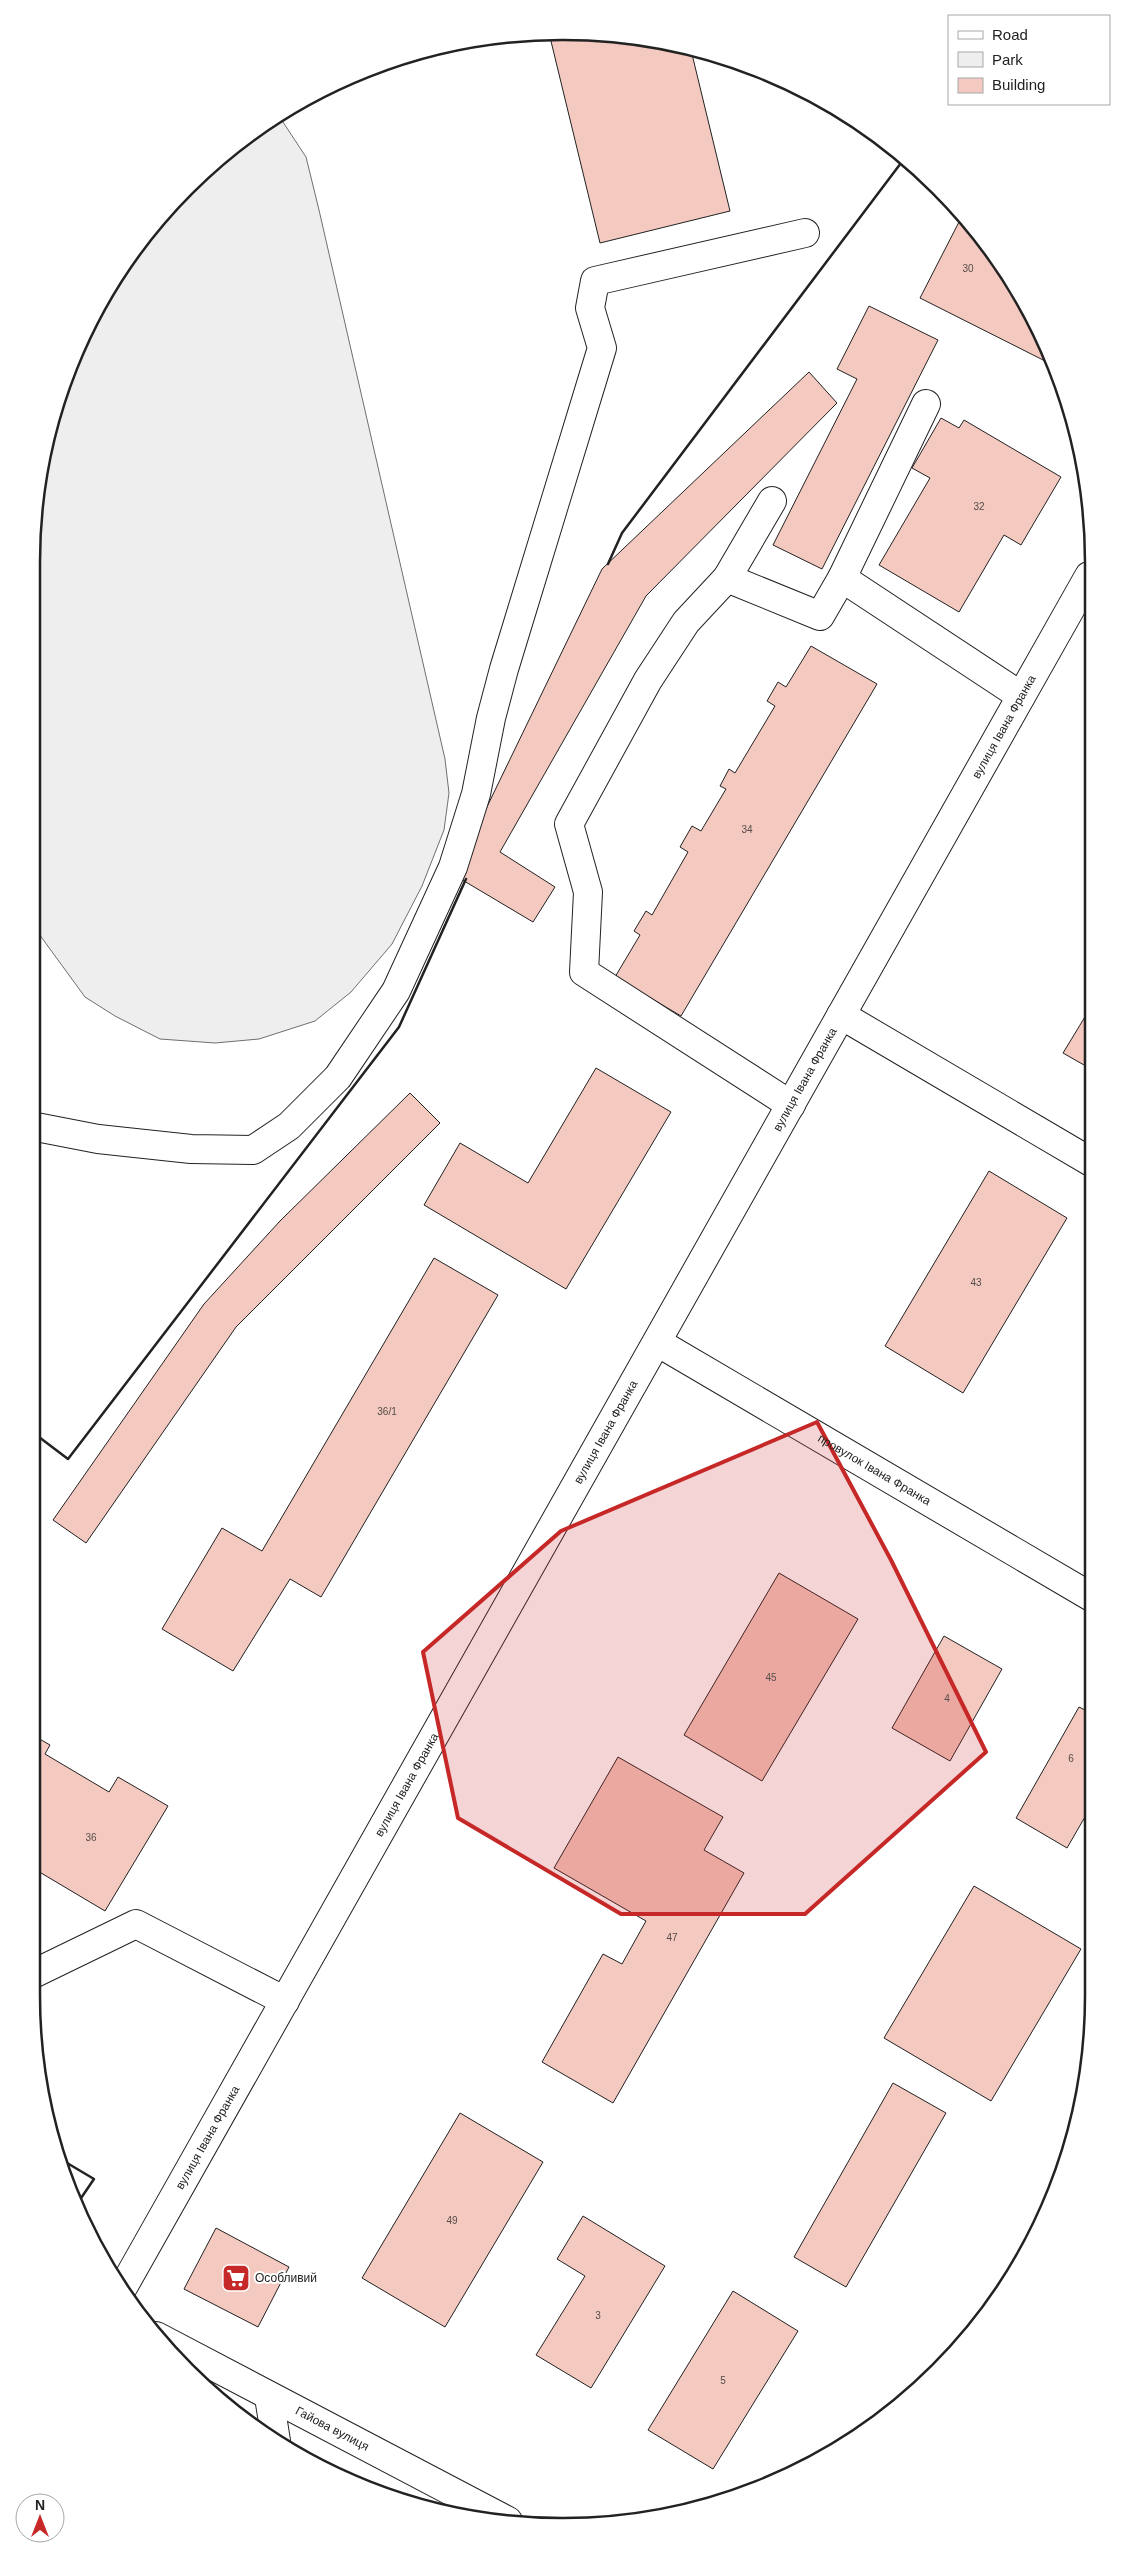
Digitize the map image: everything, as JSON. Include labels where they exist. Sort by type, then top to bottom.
[{"type":"main road","points":[[40,1128],[98,1139],[192,1149],[253,1150],[289,1126],[338,1077],[396,991],[453,867],[476,794],[491,718],[504,669],[602,348],[590,308],[595,281],[805,233]]},
{"type":"main road","points":[[727,578],[820,616],[842,578],[926,404]]},
{"type":"main road","points":[[772,501],[727,578],[686,622],[648,680],[568,824],[588,892],[584,972],[791,1105]]},
{"type":"main road","points":[[842,578],[1022,696]]},
{"type":"main road","name":"вулиця Івана Франка","points":[[126,2282],[1085,583]]},
{"type":"main road","points":[[841,1015],[1085,1158]]},
{"type":"main road","name":"провулок Івана Франка","points":[[657,1342],[1085,1594]]},
{"type":"main road","points":[[40,1971],[136,1924],[284,2001]]},
{"type":"main road","name":"Гайова вулиця","points":[[177,2347],[269,2398],[494,2514]]},
{"type":"main road","points":[[269,2398],[274,2432]]},
{"type":"highlighted area","points":[[817,1422],[891,1560],[986,1752],[805,1914],[621,1914],[458,1818],[423,1652],[561,1531]]},
{"type":"green space","points":[[283,121],[306,157],[445,759],[449,793],[444,830],[422,886],[392,944],[351,992],[315,1021],[259,1039],[215,1043],[160,1039],[115,1016],[85,997],[40,935],[40,562],[44,494],[50,461],[58,427],[80,363],[94,331],[128,272],[148,244],[193,193],[244,148]]},
{"type":"building","points":[[551,40],[631,44],[693,57],[730,211],[600,243]]},
{"type":"building","points":[[959,222],[977,244],[1015,301],[1044,360],[920,298]]},
{"type":"building","points":[[869,306],[938,340],[822,569],[773,545],[857,379],[837,369]]},
{"type":"building","points":[[809,372],[837,403],[646,596],[500,852],[555,887],[533,922],[454,875],[602,569]]},
{"type":"building","points":[[941,418],[959,428],[964,420],[1061,477],[1021,545],[1004,535],[959,612],[879,565],[930,478],[912,468]]},
{"type":"building","points":[[811,646],[877,684],[681,1016],[615,977],[640,935],[634,931],[646,911],[652,915],[688,852],[680,847],[692,826],[701,831],[726,789],[720,786],[729,769],[735,773],[775,706],[767,701],[778,682],[786,687]]},
{"type":"building","points":[[1085,1017],[1085,1066],[1063,1053]]},
{"type":"building","points":[[596,1068],[671,1112],[566,1289],[424,1205],[460,1143],[528,1183]]},
{"type":"building","points":[[410,1093],[440,1123],[236,1327],[86,1543],[53,1520],[204,1304],[280,1221]]},
{"type":"building","points":[[989,1171],[1067,1218],[963,1393],[885,1346]]},
{"type":"building","points":[[434,1258],[498,1295],[321,1597],[290,1579],[233,1671],[162,1629],[222,1528],[262,1551]]},
{"type":"building","points":[[779,1573],[858,1619],[762,1781],[684,1735]]},
{"type":"building","points":[[944,1636],[1002,1669],[950,1761],[892,1728]]},
{"type":"building","points":[[1079,1707],[1085,1710],[1085,1817],[1067,1848],[1016,1818]]},
{"type":"building","points":[[40,1739],[50,1745],[45,1754],[109,1792],[118,1777],[168,1806],[105,1911],[40,1872]]},
{"type":"building","points":[[618,1757],[723,1817],[704,1850],[744,1873],[613,2103],[542,2062],[603,1954],[622,1964],[646,1921],[554,1868]]},
{"type":"building","points":[[974,1886],[1081,1949],[991,2101],[884,2038]]},
{"type":"building","points":[[893,2083],[946,2113],[846,2287],[794,2257]]},
{"type":"building","points":[[460,2113],[543,2162],[445,2327],[362,2278]]},
{"type":"building","points":[[583,2216],[665,2266],[591,2388],[536,2355],[585,2276],[557,2259]]},
{"type":"building","points":[[216,2228],[289,2267],[258,2327],[184,2289]]},
{"type":"building","points":[[733,2291],[798,2331],[713,2469],[648,2430]]},
{"type":"fence","points":[[608,563],[622,533],[900,164]]},
{"type":"fence","points":[[40,1438],[68,1459],[399,1027],[465,880]]},
{"type":"fence","points":[[68,2164],[94,2179],[81,2198]]},
{"type":"wall","points":[[608,564],[622,533],[900,164]]},
{"type":"wall","points":[[40,1438],[68,1459],[399,1027],[466,879]]},
{"type":"wall","points":[[68,2164],[94,2179],[81,2198]]},
{"type":"place","name":"Особливий","points":[[236,2278]]}]
